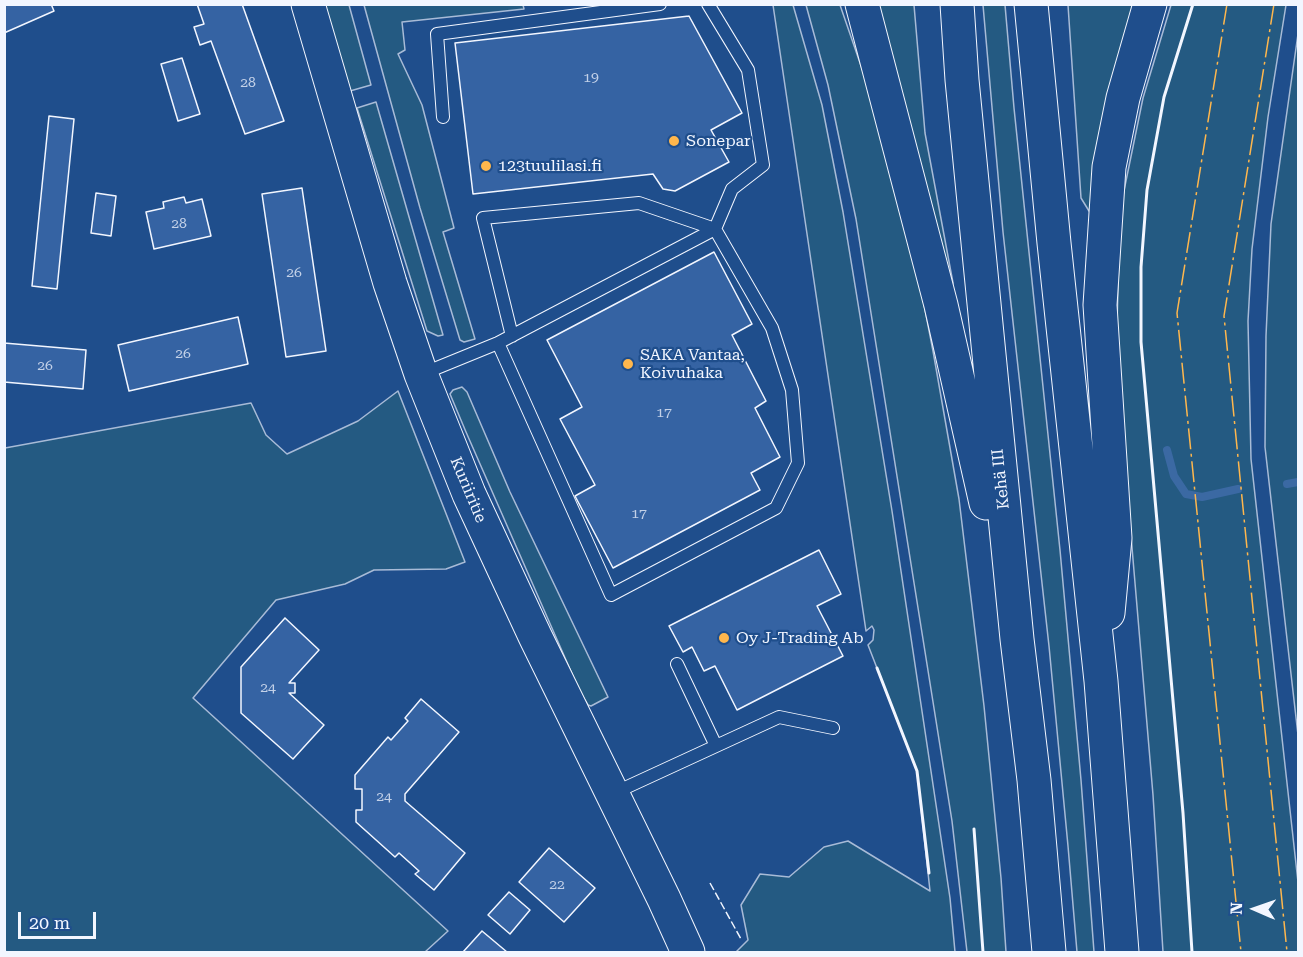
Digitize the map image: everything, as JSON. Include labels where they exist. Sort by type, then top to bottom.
[{"type":"main road","name":"Kuriiritie","points":[[308,4],[390,283],[421,374],[469,494],[688,952]]},
{"type":"main road","points":[[862,4],[941,305],[1017,639]]},
{"type":"main road","name":"Kehä III","points":[[957,4],[962,80],[1017,639],[1034,780],[1049,952]]},
{"type":"main road","points":[[1031,4],[1055,255],[1101,681],[1122,952]]},
{"type":"main road","points":[[1101,681],[1115,538],[1100,305],[1109,167],[1123,98],[1150,4]]},
{"type":"lane","points":[[443,117],[437,34],[660,4]]},
{"type":"lane","points":[[421,374],[498,344],[715,229],[732,189],[763,165],[748,70],[708,4]]},
{"type":"lane","points":[[498,344],[611,595],[776,508],[798,463],[792,390],[772,328],[715,229],[639,202],[483,218],[512,336]]},
{"type":"lane","points":[[677,664],[716,746]]},
{"type":"lane","points":[[613,793],[779,717],[833,728]]},
{"type":"shaded area","points":[[325,5],[349,5],[371,85],[350,91]]},
{"type":"shaded area","points":[[364,5],[523,5],[524,9],[402,22],[405,50],[398,54],[422,105],[454,228],[443,232],[475,339],[464,342],[460,340],[420,208]]},
{"type":"shaded area","points":[[773,5],[793,5],[822,105],[843,212],[892,511],[950,898],[955,952],[736,952],[748,940],[741,905],[760,874],[789,877],[824,847],[848,841],[930,891],[917,771],[868,645],[873,640],[874,630],[872,626],[866,631]]},
{"type":"shaded area","points":[[806,5],[840,5],[878,115],[908,222],[959,499],[984,706],[1006,952],[967,952],[952,821],[856,219],[828,85]]},
{"type":"shaded area","points":[[873,5],[914,5],[925,133],[953,283],[950,297]]},
{"type":"shaded area","points":[[983,5],[1005,5],[1060,550],[1094,952],[1077,952],[1049,646],[1003,232]]},
{"type":"shaded area","points":[[1068,5],[1137,5],[1094,207],[1089,211],[1081,198]]},
{"type":"shaded area","points":[[1171,5],[1286,5],[1268,117],[1252,249],[1248,321],[1251,459],[1298,882],[1298,952],[1163,952],[1117,325],[1120,210],[1143,98]]},
{"type":"shaded area","points":[[1298,34],[1298,735],[1265,447],[1266,336],[1271,224]]},
{"type":"shaded area","points":[[376,102],[443,335],[438,336],[427,331],[357,108]]},
{"type":"shaded area","points":[[462,387],[467,392],[510,492],[608,697],[591,706],[580,692],[450,394],[453,390]]},
{"type":"shaded area","points":[[398,391],[465,562],[446,569],[374,570],[345,584],[276,600],[193,698],[448,931],[425,952],[7,952],[4,950],[5,448],[251,403],[266,435],[287,454],[358,421]]},
{"type":"building","points":[[4,4],[51,4],[54,11],[4,33]]},
{"type":"building","points":[[197,4],[242,4],[284,121],[245,134],[211,41],[200,45],[194,27],[204,24]]},
{"type":"building","points":[[689,16],[742,113],[711,130],[729,162],[675,191],[663,189],[653,174],[473,194],[455,43]]},
{"type":"building","points":[[182,58],[200,114],[178,121],[161,64]]},
{"type":"building","points":[[49,116],[74,119],[57,289],[32,286]]},
{"type":"building","points":[[302,188],[326,351],[286,357],[262,194]]},
{"type":"building","points":[[96,193],[116,196],[111,236],[91,233]]},
{"type":"building","points":[[184,197],[186,203],[202,199],[211,236],[154,249],[146,212],[164,208],[163,202]]},
{"type":"building","points":[[714,252],[752,324],[732,335],[766,401],[755,408],[780,457],[751,473],[760,490],[613,568],[575,496],[595,485],[560,419],[582,407],[547,340]]},
{"type":"building","points":[[238,317],[248,364],[129,391],[118,345]]},
{"type":"building","points":[[4,343],[86,350],[83,389],[4,382]]},
{"type":"building","points":[[819,550],[841,594],[817,606],[843,656],[737,710],[715,666],[704,671],[692,647],[683,652],[669,626]]},
{"type":"building","points":[[285,618],[319,650],[289,683],[295,683],[295,693],[289,693],[324,725],[293,759],[241,713],[241,667]]},
{"type":"building","points":[[421,699],[459,732],[405,794],[405,801],[465,853],[434,890],[415,874],[419,871],[399,853],[395,857],[356,822],[356,810],[362,810],[362,789],[355,789],[355,775],[388,737],[391,740],[408,721],[405,718]]},
{"type":"building","points":[[549,848],[595,888],[564,922],[519,882]]},
{"type":"building","points":[[509,892],[530,910],[510,934],[488,915]]},
{"type":"building","points":[[482,931],[507,952],[463,952]]},
{"type":"waterway","points":[[1167,450],[1174,476],[1186,494],[1202,497],[1238,489]]},
{"type":"waterway","points":[[1287,484],[1298,482]]},
{"type":"fence","points":[[710,883],[741,939]]},
{"type":"wall","points":[[1192,952],[1183,813],[1141,342],[1141,267],[1147,190],[1164,97],[1193,4]]},
{"type":"wall","points":[[877,668],[917,771],[929,873]]},
{"type":"wall","points":[[974,829],[983,952]]},
{"type":"power","points":[[1227,4],[1177,313],[1241,952]]},
{"type":"power","points":[[1274,4],[1224,316],[1287,952]]},
{"type":"place","name":"Sonepar","points":[[674,141]]},
{"type":"place","name":"123tuulilasi.fi","points":[[486,166]]},
{"type":"place","name":"SAKA Vantaa, Koivuhaka","points":[[628,364]]},
{"type":"place","name":"Oy J-Trading Ab","points":[[724,638]]}]
